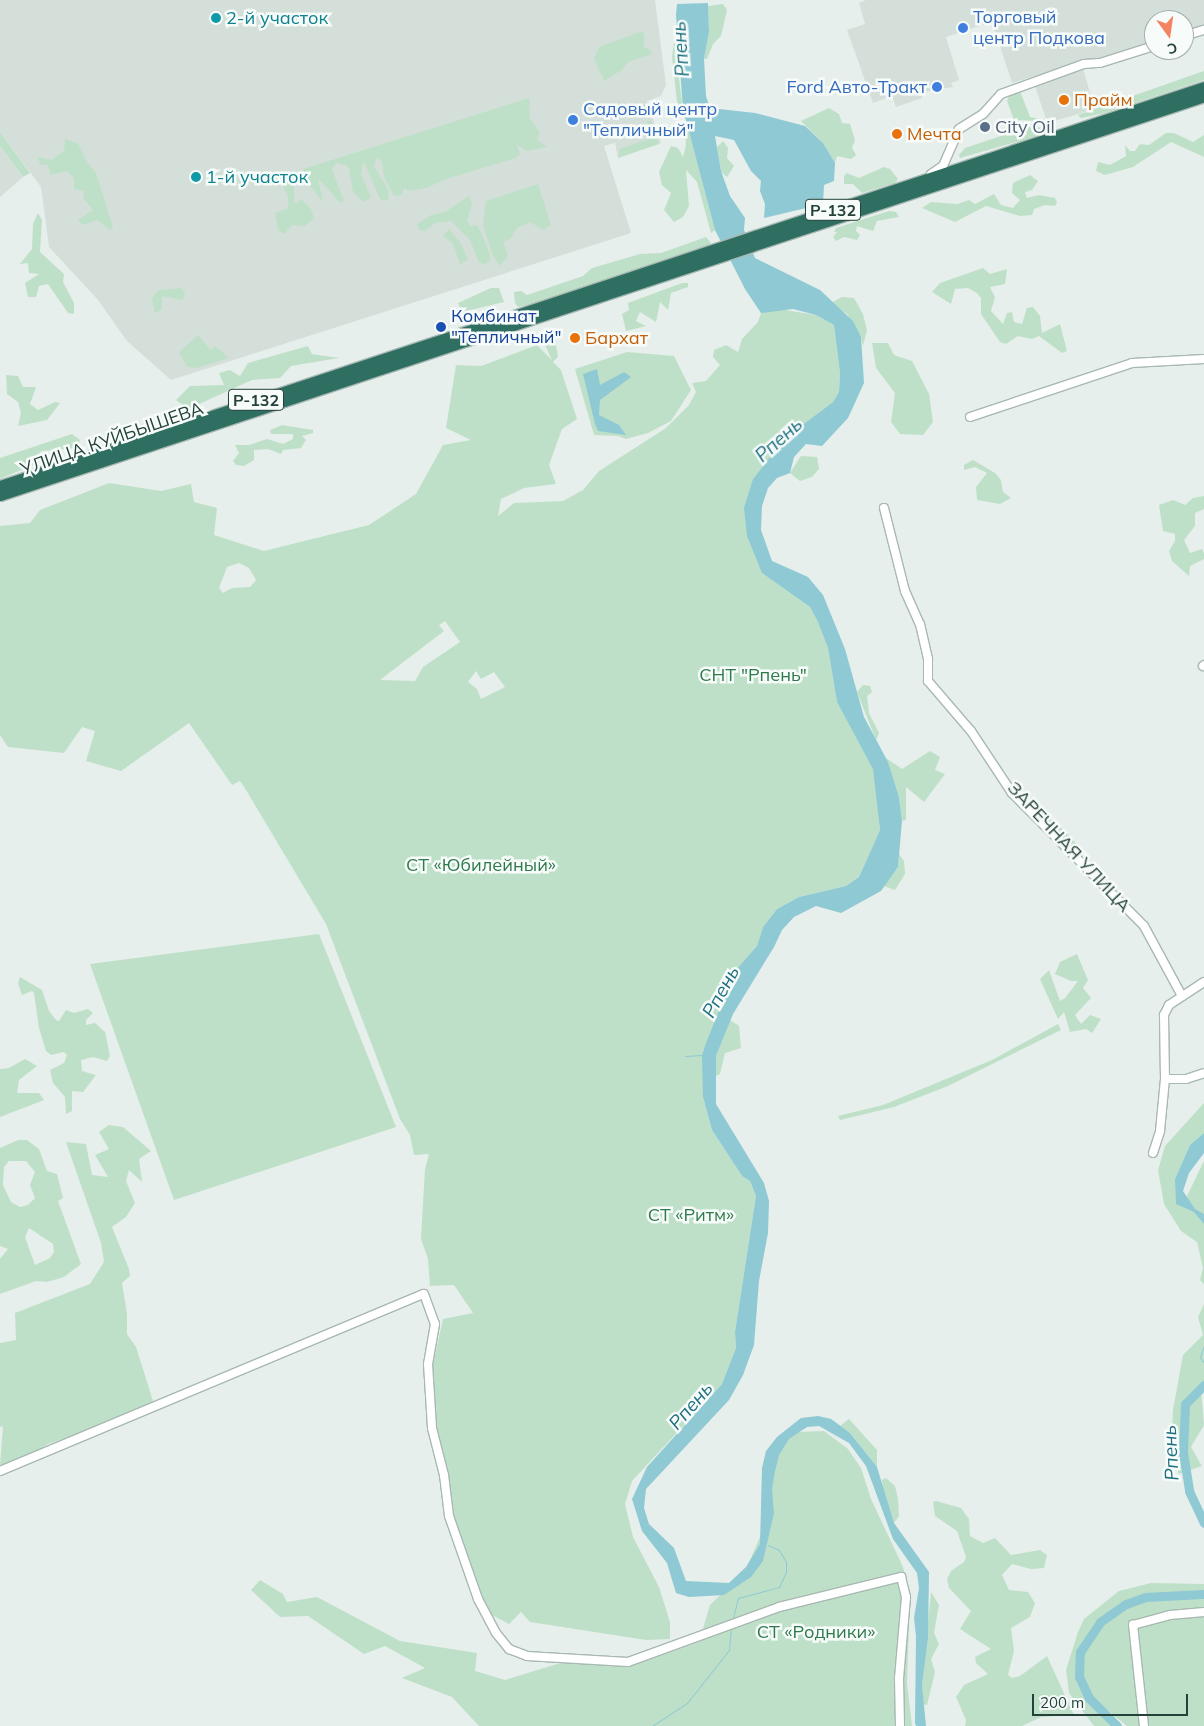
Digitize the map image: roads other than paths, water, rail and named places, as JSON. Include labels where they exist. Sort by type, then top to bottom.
[{"type":"highway","name":"Р-132","points":[[759,240],[909,185],[1203,89]]},
{"type":"highway","name":"Р-132","points":[[718,253],[1203,89]]},
{"type":"highway","name":"УЛИЦА КУЙБЫШЕВА","points":[[0,486],[718,253]]},
{"type":"highway","name":"УЛИЦА КУЙБЫШЕВА","points":[[0,495],[718,253]]},
{"type":"street","points":[[909,185],[943,166],[959,129],[983,114],[1001,94],[1084,64],[1100,63],[1144,49]]},
{"type":"street","points":[[970,417],[1132,363],[1204,359]]},
{"type":"street","name":"ЗАРЕЧНАЯ УЛИЦА","points":[[884,508],[905,591],[920,624],[928,659],[928,681],[971,731],[1012,793],[1144,926],[1182,996]]},
{"type":"street","points":[[1153,1153],[1160,1131],[1165,1079],[1164,1015],[1169,1005],[1204,982]]},
{"type":"street","points":[[1165,1079],[1186,1079],[1204,1073]]},
{"type":"street","points":[[0,1471],[424,1294],[435,1324],[428,1364],[432,1428],[444,1474],[449,1516],[478,1599],[496,1633],[509,1649],[526,1656],[628,1662],[785,1605],[901,1577],[906,1597],[899,1678],[900,1726]]},
{"type":"street","points":[[1144,1726],[1133,1625],[1170,1615],[1204,1612]]},
{"type":"water","points":[[708,3],[709,32],[704,59],[706,96],[710,108],[755,113],[805,126],[823,143],[835,163],[834,181],[824,185],[823,204],[764,218],[765,204],[760,191],[761,181],[751,171],[734,140],[715,136],[721,171],[730,196],[745,218],[744,230],[755,258],[820,290],[853,321],[861,337],[864,383],[848,418],[822,446],[806,444],[794,457],[790,473],[777,478],[768,488],[762,506],[761,530],[772,561],[808,577],[823,595],[845,649],[864,717],[888,762],[899,797],[902,821],[898,867],[881,891],[841,913],[816,906],[794,917],[782,930],[774,947],[733,1014],[716,1056],[716,1104],[764,1183],[769,1201],[768,1233],[759,1281],[754,1345],[743,1375],[729,1400],[646,1489],[644,1508],[649,1524],[674,1548],[686,1581],[729,1583],[746,1567],[760,1544],[762,1468],[766,1451],[777,1437],[801,1418],[818,1416],[831,1419],[850,1433],[877,1467],[894,1523],[929,1572],[928,1637],[922,1685],[926,1726],[916,1726],[915,1723],[916,1636],[914,1618],[919,1588],[917,1573],[893,1539],[866,1466],[849,1443],[819,1426],[807,1427],[789,1439],[779,1455],[775,1471],[772,1489],[774,1513],[763,1561],[751,1577],[724,1595],[689,1597],[676,1593],[667,1563],[642,1531],[632,1499],[647,1467],[722,1384],[736,1348],[735,1332],[756,1196],[750,1181],[742,1176],[712,1130],[703,1097],[702,1056],[706,1043],[735,971],[757,946],[763,927],[777,909],[799,897],[846,886],[859,877],[880,830],[873,769],[837,702],[828,648],[818,622],[810,607],[762,573],[747,536],[744,508],[753,479],[785,438],[833,402],[839,392],[840,373],[834,325],[816,315],[793,309],[761,313],[745,289],[715,230],[683,109],[676,15],[677,4]]},
{"type":"water","points":[[597,369],[600,385],[624,372],[631,377],[600,400],[599,415],[619,425],[626,435],[598,431],[583,374]]},
{"type":"water","points":[[1204,1133],[1204,1153],[1189,1173],[1183,1191],[1195,1209],[1204,1214],[1204,1224],[1194,1212],[1176,1204],[1175,1179],[1190,1145]]},
{"type":"waterway","points":[[685,1056],[702,1055]]},
{"type":"waterway","points":[[1204,1345],[1200,1357],[1204,1363]]},
{"type":"waterway","name":"Рпень","points":[[1204,1385],[1185,1404],[1183,1452],[1189,1491],[1204,1523]]},
{"type":"waterway","points":[[732,1622],[738,1598],[779,1587],[786,1572],[786,1562],[779,1550],[768,1545]]},
{"type":"waterway","name":"Рпень","points":[[1117,1726],[1089,1698],[1079,1677],[1080,1652],[1100,1622],[1126,1604],[1145,1597],[1204,1594]]},
{"type":"waterway","points":[[652,1726],[687,1703],[729,1650],[731,1628]]},
{"type":"place","name":"2-й участок","points":[[216,18]]},
{"type":"place","name":"Торговый центр Подкова","points":[[963,28]]},
{"type":"place","name":"Ford Авто-Тракт","points":[[937,87]]},
{"type":"place","name":"Прайм","points":[[1064,100]]},
{"type":"place","name":"Садовый центр \"Тепличный\"","points":[[573,120]]},
{"type":"place","name":"City Oil","points":[[985,127]]},
{"type":"place","name":"Мечта","points":[[897,134]]},
{"type":"place","name":"1-й участок","points":[[196,177]]},
{"type":"place","name":"Комбинат \"Тепличный\"","points":[[441,327]]},
{"type":"place","name":"Бархат","points":[[575,338]]},
{"type":"park label","name":"СНТ \"Рпень\"","points":[[753,675]]},
{"type":"park label","name":"СТ «Юбилейный»","points":[[481,865]]},
{"type":"park label","name":"СТ «Ритм»","points":[[691,1215]]},
{"type":"park label","name":"СТ «Родники»","points":[[816,1632]]}]
